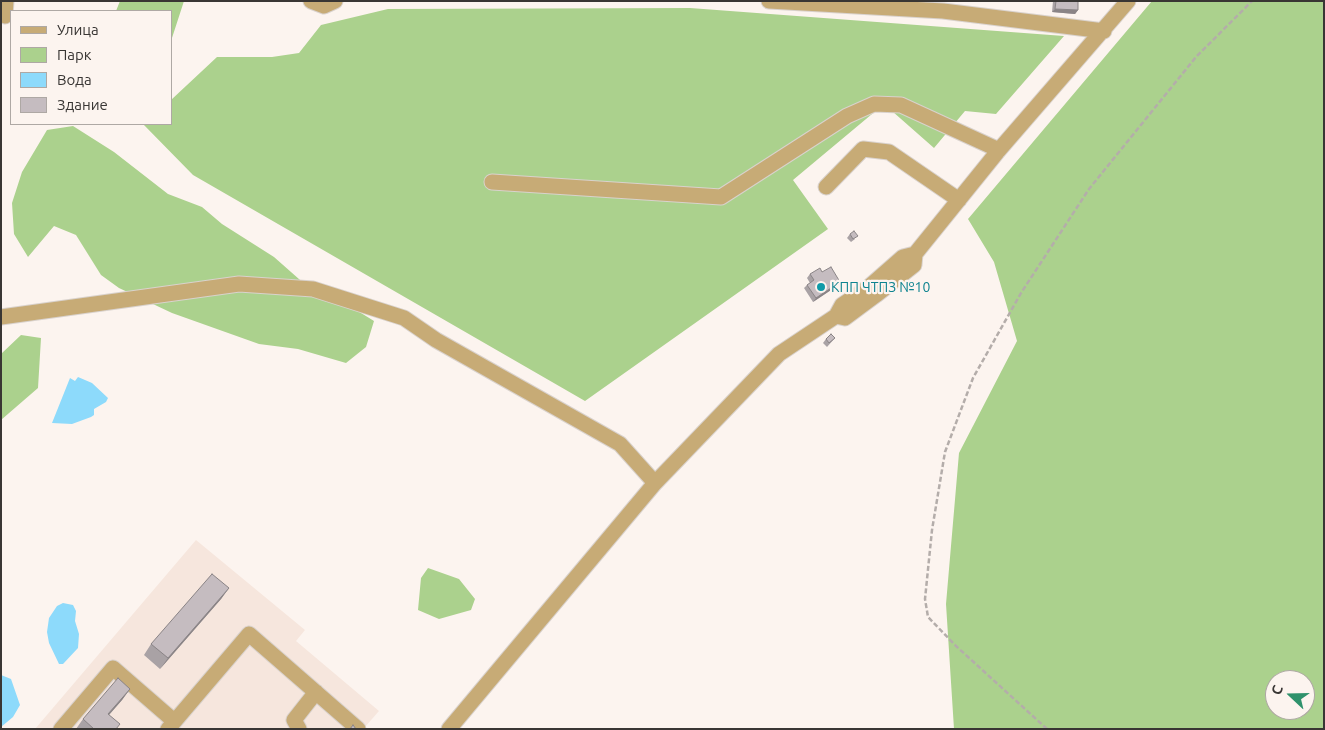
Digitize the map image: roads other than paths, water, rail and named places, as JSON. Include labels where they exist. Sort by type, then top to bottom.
[{"type":"street","points":[[311,1],[324,6],[335,1]]},
{"type":"street","points":[[769,1],[943,6],[1104,31]]},
{"type":"street","points":[[449,729],[656,483],[778,354],[836,316],[842,305],[873,290],[914,265],[915,254],[999,150],[1128,1]]},
{"type":"street","points":[[492,182],[721,197],[847,116],[874,104],[901,105],[999,150]]},
{"type":"street","points":[[826,187],[863,149],[889,152],[959,200]]},
{"type":"street","points":[[1,317],[240,284],[313,289],[404,318],[436,340],[620,444],[656,483]]},
{"type":"street","points":[[61,729],[113,668],[171,725],[249,634],[358,729]]},
{"type":"street","points":[[299,729],[294,720],[316,692]]},
{"type":"water","points":[[78,377],[92,383],[108,398],[106,402],[94,409],[94,415],[91,417],[72,424],[52,423],[70,378],[75,381]]},
{"type":"water","points":[[63,603],[73,605],[76,611],[75,621],[79,634],[78,648],[63,664],[59,664],[49,643],[47,632],[49,618],[57,606]]},
{"type":"water","points":[[1,675],[11,679],[20,705],[13,717],[1,727]]},
{"type":"place","name":"КПП ЧТПЗ №10","points":[[821,287]]}]
